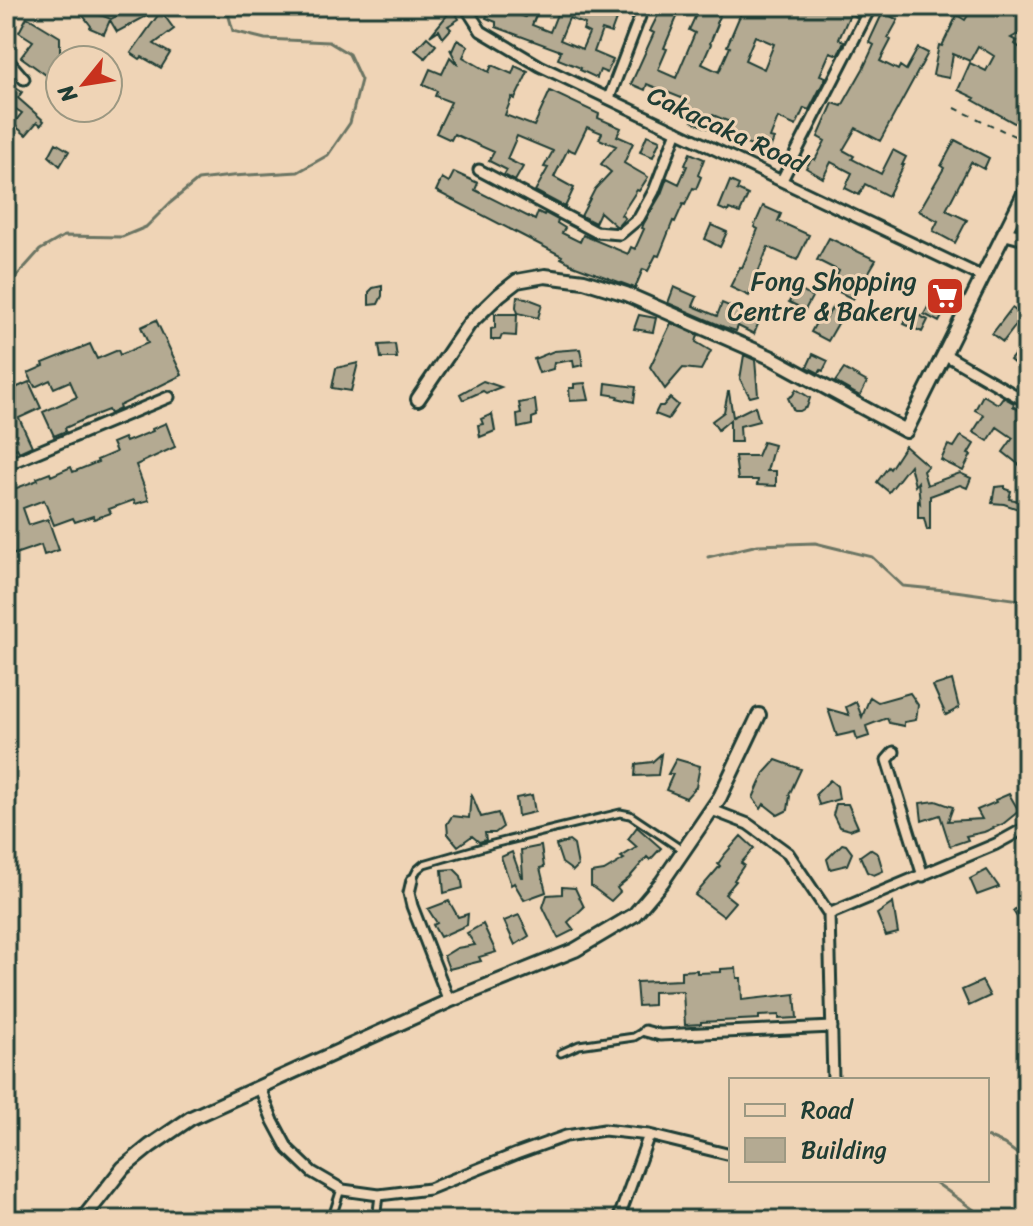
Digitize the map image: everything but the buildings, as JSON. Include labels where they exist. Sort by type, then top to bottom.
[{"type":"street","name":"Cakacaka Road","points":[[465,6],[481,31],[540,66],[983,277]]},
{"type":"street","points":[[609,98],[644,6]]},
{"type":"street","points":[[782,180],[869,10]]},
{"type":"street","points":[[6,58],[24,79]]},
{"type":"street","points":[[479,170],[596,232],[620,234],[639,218],[654,191],[677,131]]},
{"type":"street","points":[[418,399],[469,324],[517,281],[545,276],[584,281],[626,294],[770,357],[906,431],[1027,188]]},
{"type":"street","points":[[1004,233],[1027,239]]},
{"type":"street","points":[[944,354],[1027,402]]},
{"type":"street","points":[[6,465],[169,397]]},
{"type":"street","points":[[82,1220],[123,1168],[191,1118],[449,1001],[575,950],[634,915],[662,882],[712,810],[759,715]]},
{"type":"street","points":[[894,752],[887,760],[923,876]]},
{"type":"street","points":[[712,810],[748,824],[788,853],[829,914],[833,1078]]},
{"type":"street","points":[[829,914],[996,844],[1027,827]]},
{"type":"street","points":[[412,880],[409,893],[412,906],[449,1001]]},
{"type":"street","points":[[645,1031],[660,1035],[832,1027]]},
{"type":"street","points":[[260,1088],[288,1149],[312,1172],[341,1189],[379,1195],[429,1189],[566,1136],[604,1130],[649,1135],[729,1155]]},
{"type":"street","points":[[618,1220],[649,1135]]},
{"type":"lane","points":[[412,880],[424,864],[620,813],[634,817],[684,851]]},
{"type":"lane","points":[[561,1053],[579,1045],[634,1037],[645,1031]]},
{"type":"lane","points":[[331,1220],[341,1189]]},
{"type":"lane","points":[[376,1220],[379,1195]]},
{"type":"path","points":[[955,108],[1027,142]]},
{"type":"waterway","points":[[6,288],[40,250],[64,236],[122,237],[146,227],[198,180],[298,172],[328,155],[350,123],[361,80],[349,54],[329,42],[265,39],[233,31],[226,6]]},
{"type":"waterway","points":[[708,557],[758,545],[815,543],[872,557],[903,586],[1027,601]]},
{"type":"waterway","points":[[989,1138],[1004,1144],[1027,1161]]},
{"type":"waterway","points":[[935,1182],[988,1220]]},
{"type":"place","name":"Fong Shopping Centre & Bakery","points":[[945,296]]}]
